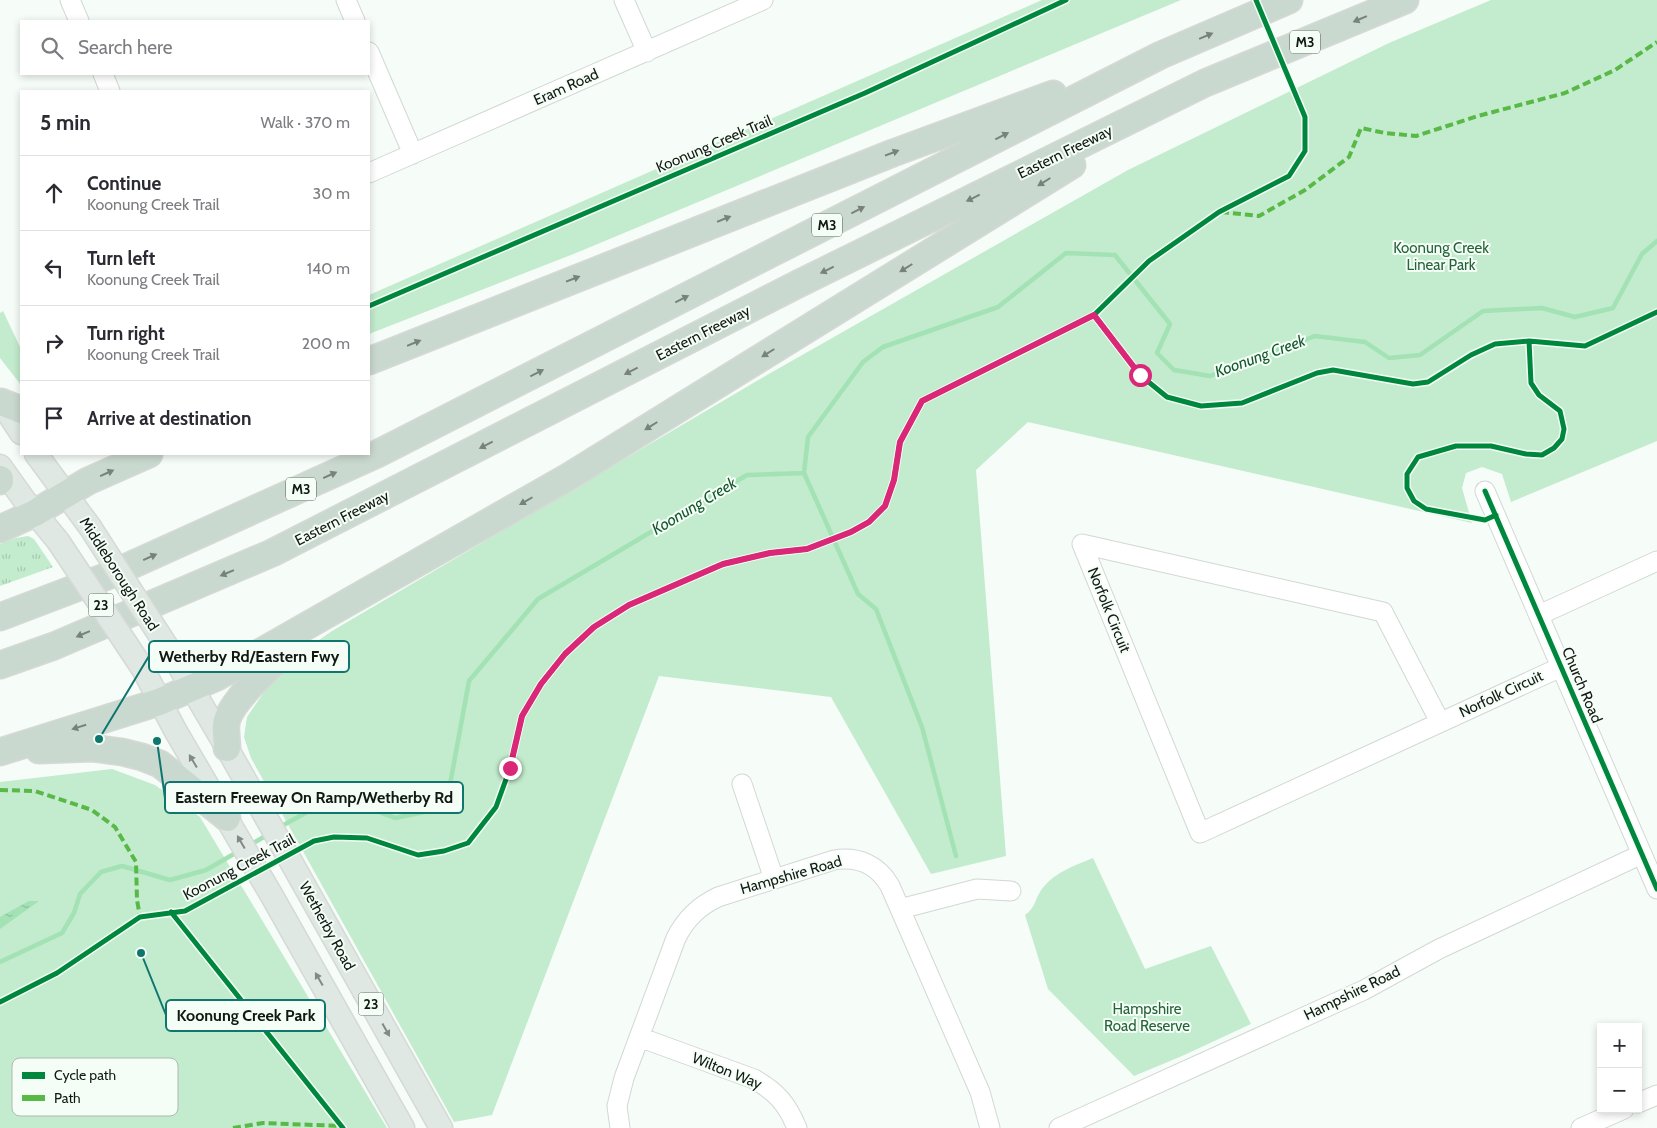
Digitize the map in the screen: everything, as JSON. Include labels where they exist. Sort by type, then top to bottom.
[{"type":"highway","name":"M3","points":[[0,617],[105,577],[377,454],[1161,55],[1289,0]]},
{"type":"highway","name":"Eastern Freeway","points":[[0,665],[54,646],[272,553],[798,284],[1205,83],[1405,0]]},
{"type":"highway","points":[[370,361],[893,153],[1161,55]]},
{"type":"highway","points":[[0,752],[159,702],[218,677],[568,477],[1205,83]]},
{"type":"highway","points":[[0,401],[20,410]]},
{"type":"highway","points":[[0,529],[35,512],[88,481],[147,455]]},
{"type":"highway","points":[[227,748],[226,723],[234,707],[266,670],[298,642],[365,593]]},
{"type":"highway","points":[[0,752],[92,748],[142,756],[160,764],[227,818]]},
{"type":"main road","points":[[0,401],[20,431]]},
{"type":"main road","name":"Middleborough Road","points":[[37,455],[90,527],[173,656],[257,802]]},
{"type":"main road","name":"23","points":[[0,466],[58,540],[142,669],[159,702],[272,896],[403,1128]]},
{"type":"main road","name":"Wetherby Road","points":[[257,802],[441,1128]]},
{"type":"street","points":[[70,0],[80,20]]},
{"type":"street","points":[[346,0],[355,20]]},
{"type":"street","points":[[624,0],[647,52]]},
{"type":"street","name":"Eram Road","points":[[370,173],[763,0]]},
{"type":"street","points":[[370,54],[413,154]]},
{"type":"street","points":[[102,75],[110,90]]},
{"type":"street","name":"Church Road","points":[[1485,491],[1657,889]]},
{"type":"street","name":"Norfolk Circuit","points":[[1440,722],[1383,612],[1082,544],[1200,833],[1561,667]]},
{"type":"street","points":[[1539,615],[1657,561]]},
{"type":"street","points":[[742,784],[774,879]]},
{"type":"street","name":"Hampshire Road","points":[[1059,1128],[1364,990],[1439,949],[1642,854]]},
{"type":"street","name":"Hampshire Road","points":[[620,1128],[617,1111],[620,1093],[676,938],[687,920],[698,909],[718,897],[843,858],[856,859],[870,866],[882,874],[890,886],[980,1092],[990,1128]]},
{"type":"street","points":[[900,909],[978,889],[1011,891]]},
{"type":"street","name":"Wilton Way","points":[[639,1037],[754,1079],[768,1087],[784,1103],[797,1128]]},
{"type":"street","name":"Hampshire Road","points":[[980,1092],[1002,1128]]},
{"type":"street","points":[[1642,1101],[1657,1095]]},
{"type":"street","points":[[1581,1128],[1615,1113]]},
{"type":"green space","points":[[1042,0],[1181,0],[576,253],[370,334],[370,295]]},
{"type":"green space","name":"Koonung Creek Linear Park","points":[[1491,0],[1657,0],[1657,441],[1511,502],[1502,474],[1482,467],[1466,473],[1462,488],[1472,523],[1028,422],[976,470],[1006,856],[931,874],[831,697],[659,676],[492,1115],[454,1122],[251,758],[244,737],[247,717],[264,692],[296,656],[332,631],[767,375],[1128,170],[1389,43]]},
{"type":"green space","points":[[3,311],[20,347],[20,384],[0,358],[0,313]]},
{"type":"green space","points":[[28,536],[34,539],[53,567],[0,586],[0,544]]},
{"type":"green space","points":[[112,769],[155,785],[200,817],[387,1128],[0,1128],[0,782]]},
{"type":"green space","name":"Hampshire Road Reserve","points":[[1093,858],[1145,969],[1211,946],[1251,1024],[1134,1076],[1048,989],[1025,915],[1031,910],[1045,885],[1064,871]]},
{"type":"water","points":[[29,901],[39,901],[0,929],[0,917]]},
{"type":"waterway","name":"Koonung Creek","points":[[280,827],[336,796],[395,818],[424,812],[449,790],[469,681],[538,599],[747,475],[804,473],[808,437],[863,362],[883,347],[998,307],[1066,253],[1115,255],[1170,324],[1157,353],[1174,370],[1210,376],[1315,336],[1365,342],[1389,358],[1420,355],[1483,311],[1542,308],[1575,317],[1613,308],[1642,254],[1657,241]]},
{"type":"waterway","points":[[804,473],[858,594],[876,609],[922,727],[956,856]]},
{"type":"waterway","name":"Koonung Creek","points":[[250,845],[269,834]]},
{"type":"waterway","name":"Koonung Creek","points":[[0,962],[62,933],[74,913],[80,894],[101,872],[122,866],[170,880],[206,870],[239,851]]},
{"type":"marked path","points":[[1221,212],[1259,216],[1305,190],[1349,157],[1361,128],[1416,136],[1478,116],[1565,93],[1615,70],[1657,42]]},
{"type":"marked path","points":[[0,790],[35,791],[92,810],[115,827],[136,862],[137,900],[140,917]]},
{"type":"marked path","points":[[233,1128],[263,1123],[341,1126]]},
{"type":"cycle path","name":"Koonung Creek Trail","points":[[370,306],[865,93],[1066,0]]},
{"type":"cycle path","name":"Koonung Creek Trail","points":[[0,1002],[57,973],[140,917],[185,911],[314,841],[334,837],[367,838],[418,855],[444,851],[468,843],[496,807],[510,768],[522,716],[541,684],[565,654],[594,627],[629,605],[723,564],[770,553],[807,549],[851,532],[869,522],[885,506],[894,480],[900,442],[922,401],[1094,315],[1149,261],[1219,212],[1289,176],[1305,151],[1305,117],[1256,0]]},
{"type":"cycle path","points":[[1094,315],[1140,375],[1167,397],[1201,406],[1242,403],[1317,373],[1333,370],[1413,384],[1428,382],[1471,355],[1495,344],[1529,341],[1585,346],[1657,312]]},
{"type":"cycle path","points":[[1496,515],[1485,520],[1426,509],[1414,501],[1407,488],[1407,474],[1418,457],[1456,446],[1491,446],[1526,454],[1542,455],[1554,448],[1562,439],[1564,429],[1560,411],[1539,395],[1531,383],[1529,341]]},
{"type":"cycle path","points":[[1485,491],[1657,889]]},
{"type":"cycle path","points":[[171,912],[343,1128]]},
{"type":"place","name":"Wetherby Rd/Eastern Fwy","points":[[99,739]]},
{"type":"place","name":"Eastern Freeway On Ramp/Wetherby Rd","points":[[157,741]]},
{"type":"place","name":"Koonung Creek Park","points":[[141,953]]},
{"type":"route","points":[[510,768],[522,716],[541,684],[565,654],[594,627],[629,605],[723,564],[770,553],[807,549],[851,532],[869,522],[885,506],[894,480],[900,442],[922,401],[1094,315],[1140,375]]}]
